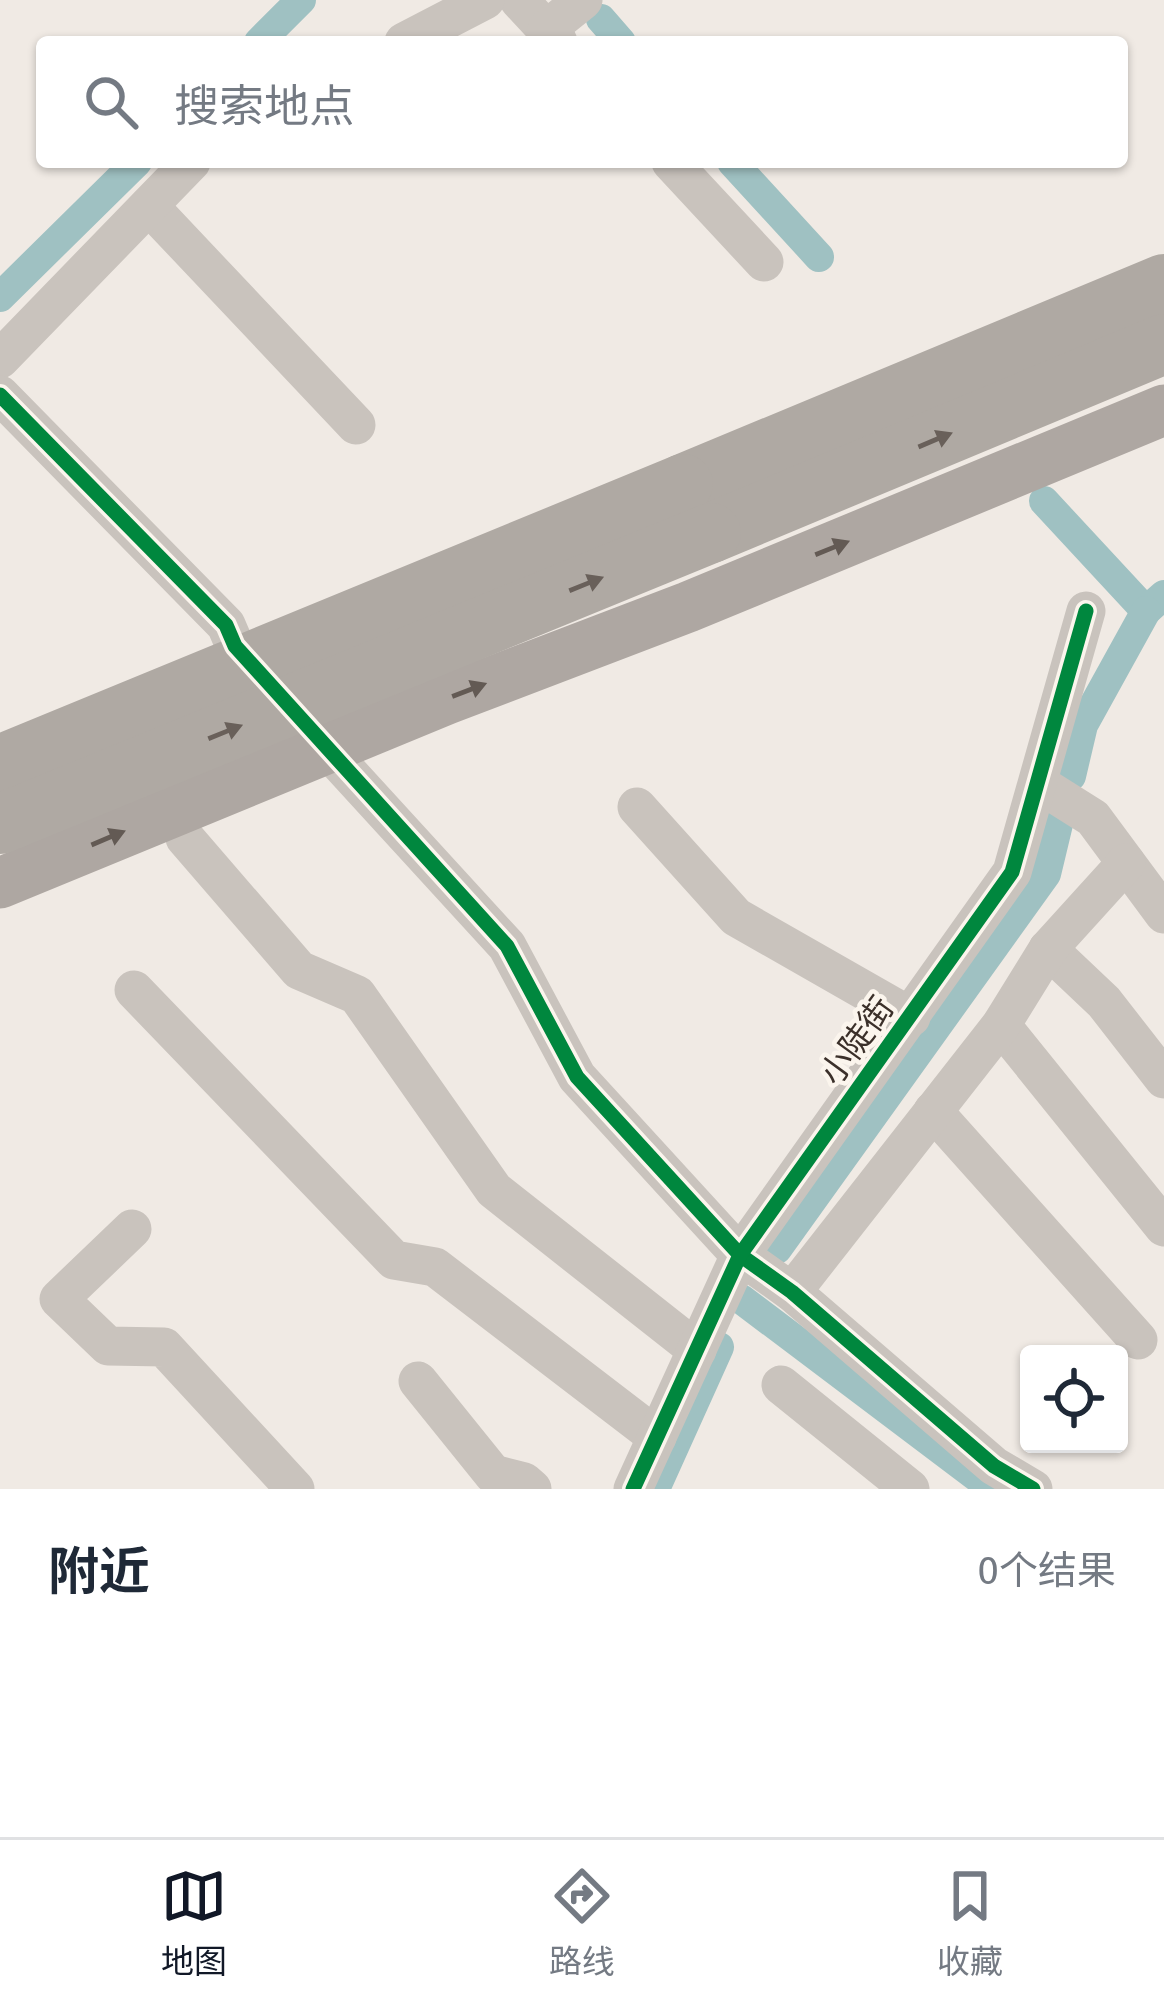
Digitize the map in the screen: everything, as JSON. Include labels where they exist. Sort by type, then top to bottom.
[{"type":"highway","points":[[0,765],[1164,284]]},
{"type":"highway","points":[[0,824],[1164,344]]},
{"type":"main road","points":[[0,749],[235,646],[831,403],[1164,255]]},
{"type":"main road","points":[[0,883],[1164,410]]},
{"type":"street","points":[[416,36],[485,0]]},
{"type":"street","points":[[519,0],[553,36],[583,0]]},
{"type":"street","points":[[0,359],[185,168]]},
{"type":"street","points":[[677,168],[764,262]]},
{"type":"street","points":[[149,206],[356,425]]},
{"type":"street","points":[[0,395],[226,625],[235,646],[507,946],[577,1077],[740,1255],[792,1292],[994,1466],[1033,1489]]},
{"type":"street","name":"小陡街","points":[[633,1489],[740,1255],[1012,872],[1086,611]]},
{"type":"street","points":[[1039,784],[1093,818],[1164,914]]},
{"type":"street","points":[[637,807],[736,917],[911,1017]]},
{"type":"street","points":[[185,838],[299,970],[357,995],[494,1190],[697,1349]]},
{"type":"street","points":[[792,1292],[1001,1025],[1048,949],[1126,863]]},
{"type":"street","points":[[1048,949],[1104,1002],[1164,1079]]},
{"type":"street","points":[[134,990],[394,1259],[435,1267],[657,1437]]},
{"type":"street","points":[[1001,1025],[1164,1228]]},
{"type":"street","points":[[933,1111],[1138,1340]]},
{"type":"street","points":[[132,1229],[59,1299],[108,1346],[164,1347],[295,1489]]},
{"type":"street","points":[[418,1381],[493,1474],[524,1482],[532,1489]]},
{"type":"street","points":[[781,1385],[910,1489]]},
{"type":"waterway","points":[[265,36],[301,0]]},
{"type":"waterway","points":[[601,19],[616,36]]},
{"type":"waterway","points":[[0,297],[131,168]]},
{"type":"waterway","points":[[737,168],[819,257]]},
{"type":"waterway","points":[[1044,501],[1146,611],[1164,595]]},
{"type":"waterway","points":[[1071,776],[1083,725],[1146,611]]},
{"type":"waterway","points":[[777,1249],[1046,874],[1058,824]]},
{"type":"waterway","points":[[741,1299],[993,1489]]},
{"type":"waterway","points":[[655,1489],[719,1347]]},
{"type":"cycle path","points":[[0,395],[226,625],[235,646],[507,946],[577,1077],[740,1255],[792,1292],[994,1466],[1033,1489]]},
{"type":"cycle path","points":[[633,1489],[740,1255],[1012,872],[1086,611]]}]
